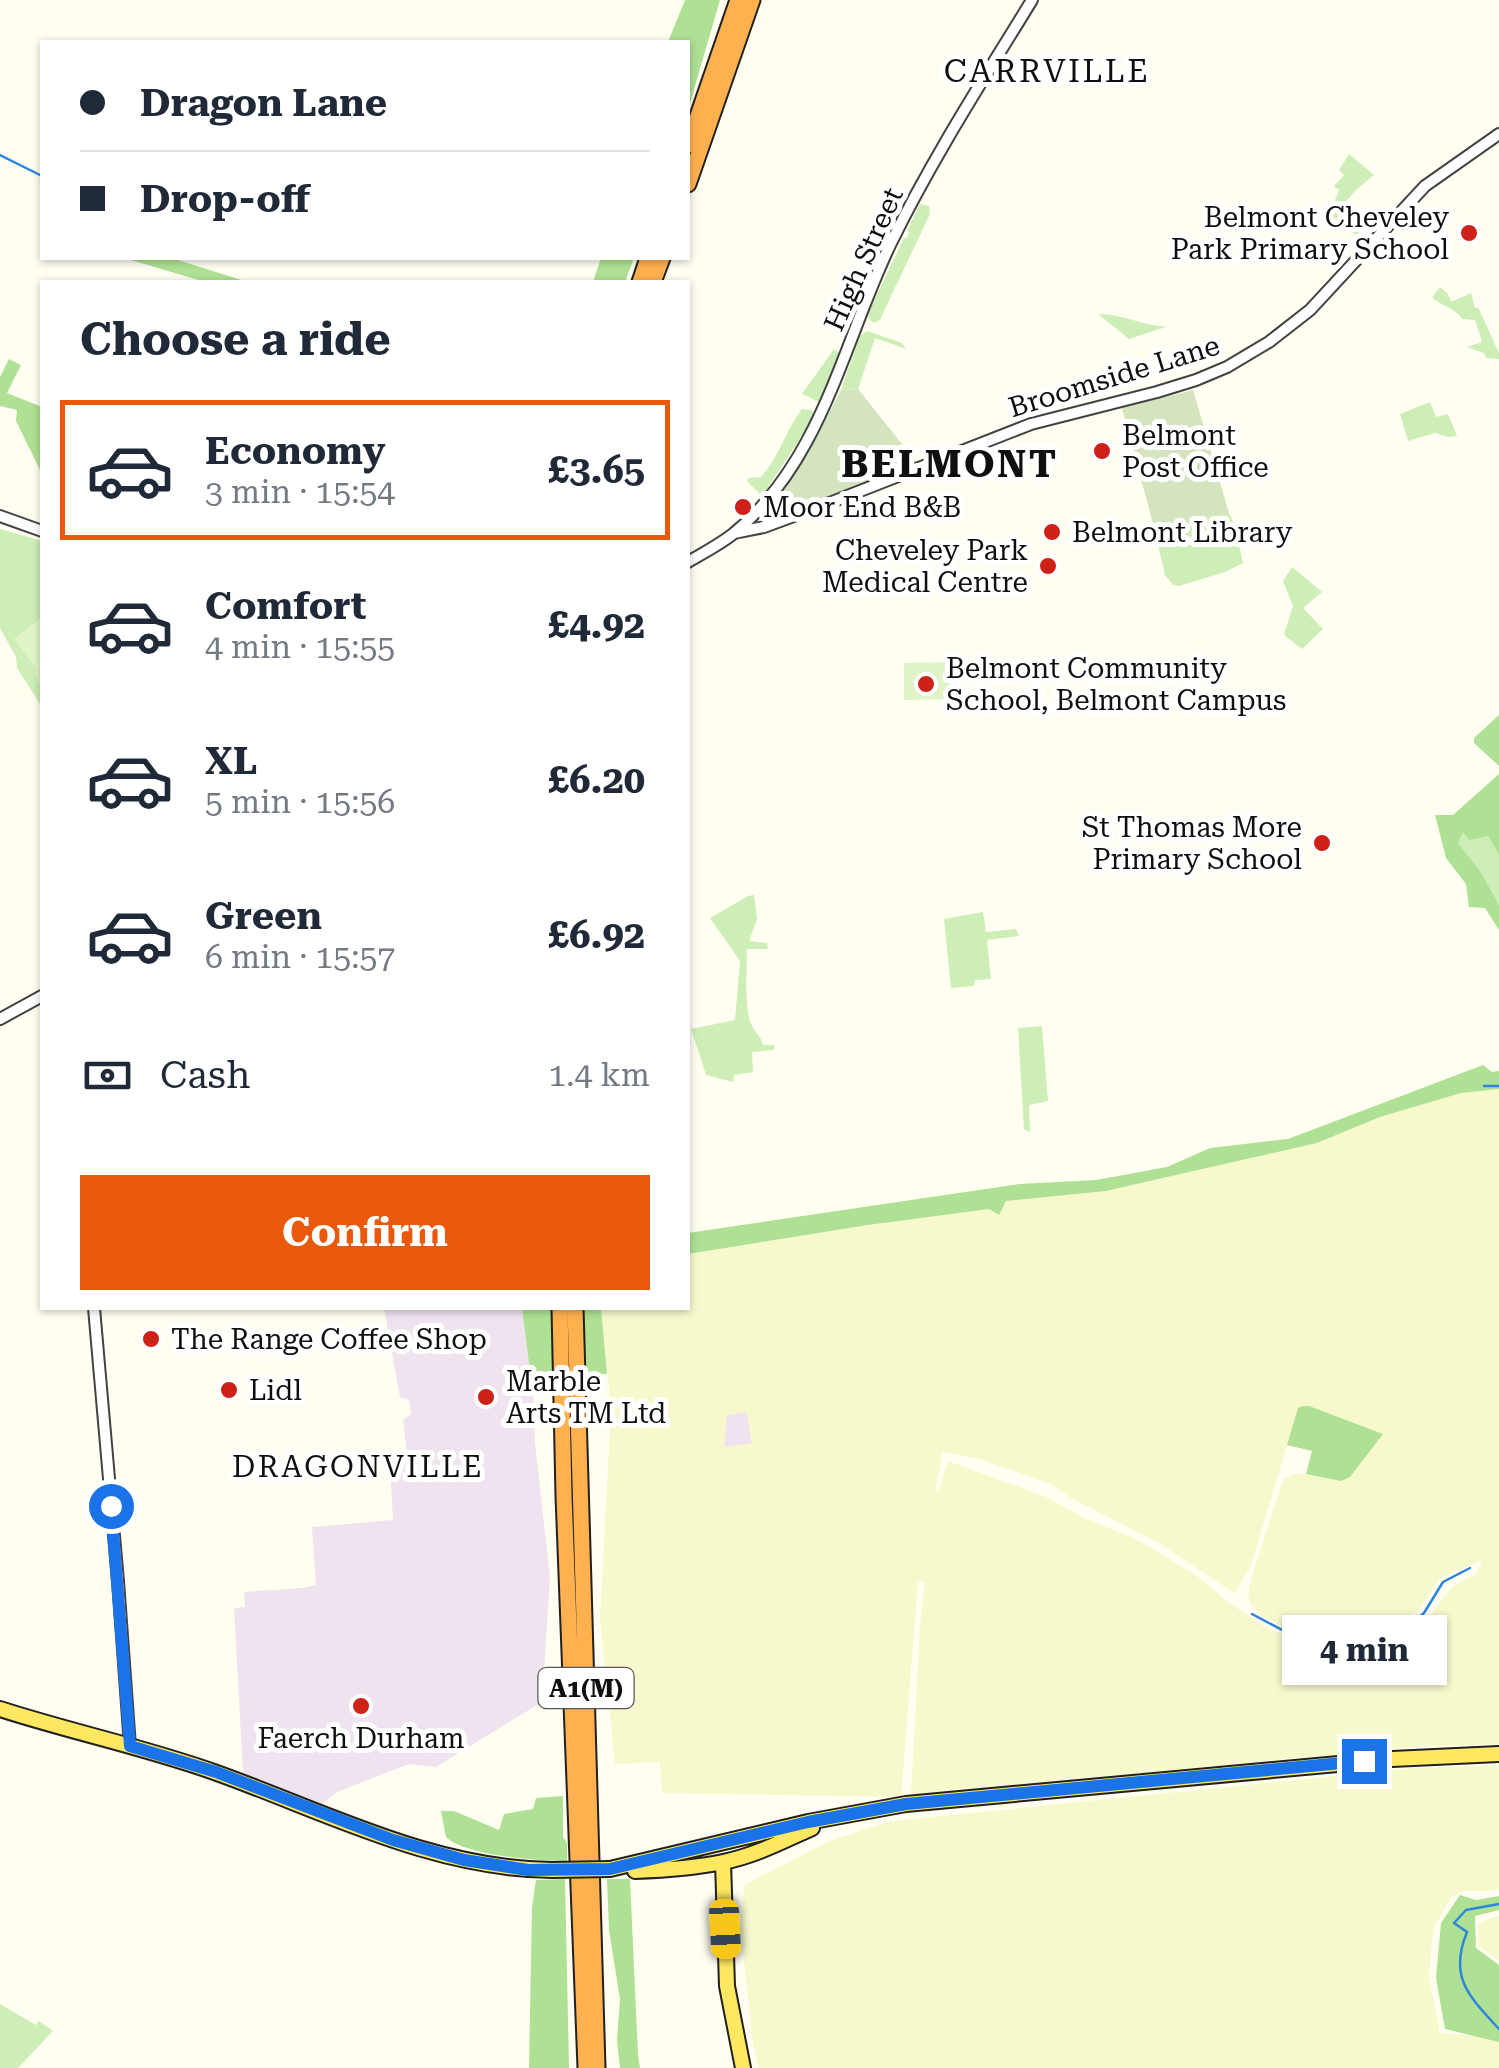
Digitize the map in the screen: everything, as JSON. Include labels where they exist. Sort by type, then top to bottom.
[{"type":"highway","points":[[690,177],[731,39],[736,0]]},
{"type":"highway","points":[[690,140],[731,39],[754,0]]},
{"type":"highway","name":"A1(M)","points":[[560,1310],[586,2068]]},
{"type":"highway","name":"A1(M)","points":[[575,1310],[598,2068]]},
{"type":"main road","points":[[0,1709],[216,1772],[393,1840],[528,1870],[654,1870],[766,1849],[836,1818],[906,1804],[1392,1759],[1499,1754]]},
{"type":"main road","points":[[610,1869],[653,1860],[714,1857]]},
{"type":"main road","points":[[714,1857],[723,1892],[727,1986],[743,2068]]},
{"type":"street","name":"High Street","points":[[734,533],[770,496],[818,422],[892,240],[1032,0]]},
{"type":"street","name":"Broomside Lane","points":[[734,533],[764,527],[1031,424],[1156,392],[1227,367],[1269,342],[1310,310],[1425,186],[1499,134]]},
{"type":"street","points":[[0,516],[40,530]]},
{"type":"street","points":[[690,561],[734,533]]},
{"type":"street","points":[[0,1019],[40,997]]},
{"type":"street","points":[[94,1310],[130,1746]]},
{"type":"shaded area","points":[[384,1310],[522,1310],[533,1373],[535,1442],[550,1577],[542,1702],[436,1767],[409,1764],[337,1792],[322,1804],[243,1773],[234,1608],[245,1607],[244,1592],[316,1585],[312,1527],[393,1520],[390,1464],[408,1462],[403,1420],[411,1414],[409,1400],[400,1397]]},
{"type":"shaded area","points":[[747,1412],[752,1443],[724,1448],[726,1415]]},
{"type":"green space","points":[[685,0],[720,0],[690,103],[690,40],[669,40]]},
{"type":"green space","points":[[1349,154],[1374,175],[1341,207],[1358,225],[1355,229],[1371,238],[1365,242],[1325,210],[1335,200],[1339,190],[1334,186],[1344,175],[1339,170]]},
{"type":"green space","points":[[920,204],[929,206],[930,214],[880,320],[874,323],[868,318],[870,309]]},
{"type":"green space","points":[[131,260],[177,260],[242,280],[198,280]]},
{"type":"green space","points":[[600,260],[633,260],[626,280],[594,280]]},
{"type":"green space","points":[[1440,287],[1451,302],[1471,293],[1499,359],[1486,358],[1484,353],[1467,347],[1482,342],[1475,320],[1462,319],[1432,298]]},
{"type":"green space","points":[[1098,314],[1116,316],[1166,327],[1129,339]]},
{"type":"green space","points":[[867,331],[902,343],[906,349],[875,338],[858,389],[841,390],[860,336]]},
{"type":"green space","points":[[834,349],[841,354],[821,403],[802,394]]},
{"type":"green space","points":[[9,359],[21,365],[7,393],[40,406],[40,470],[16,421],[17,410],[0,406],[0,377]]},
{"type":"green space","points":[[858,389],[917,463],[786,513],[778,500],[841,390]]},
{"type":"green space","points":[[1193,390],[1229,513],[1155,531],[1122,408]]},
{"type":"green space","points":[[1430,402],[1436,417],[1448,414],[1457,436],[1435,433],[1408,441],[1400,414]]},
{"type":"green space","points":[[802,409],[811,410],[815,416],[762,496],[748,478],[761,477]]},
{"type":"green space","points":[[1229,513],[1243,563],[1225,572],[1173,585],[1165,575],[1155,531]]},
{"type":"green space","points":[[0,529],[40,540],[40,704],[17,668],[16,657],[0,628]]},
{"type":"green space","points":[[1292,567],[1322,592],[1303,608],[1323,629],[1302,649],[1284,635],[1293,606],[1283,581]]},
{"type":"green space","points":[[40,619],[40,686],[35,667],[14,639]]},
{"type":"green space","points":[[949,662],[950,699],[904,700],[904,663]]},
{"type":"green space","points":[[1499,715],[1499,766],[1474,743],[1474,738]]},
{"type":"green space","points":[[1499,774],[1499,855],[1488,836],[1469,840],[1463,832],[1458,843],[1481,872],[1499,905],[1499,930],[1485,908],[1469,907],[1466,884],[1446,858],[1435,815],[1453,815]]},
{"type":"green space","points":[[1463,831],[1488,836],[1499,855],[1499,905],[1481,872],[1458,843]]},
{"type":"green space","points":[[754,895],[757,919],[749,941],[767,943],[768,949],[747,949],[747,1008],[763,1045],[774,1045],[774,1050],[752,1052],[753,1072],[734,1075],[733,1082],[706,1075],[691,1029],[735,1020],[740,961],[710,918]]},
{"type":"green space","points":[[983,912],[986,932],[1016,929],[1019,936],[987,940],[991,979],[975,980],[974,986],[951,988],[944,919]]},
{"type":"green space","points":[[1042,1026],[1048,1101],[1029,1105],[1030,1132],[1024,1129],[1018,1028]]},
{"type":"green space","points":[[1483,1065],[1492,1072],[1499,1071],[1499,1089],[1461,1093],[1380,1117],[1317,1143],[1106,1191],[1006,1201],[999,1215],[989,1209],[690,1254],[690,1233],[1019,1184],[1096,1180],[1167,1167],[1210,1148],[1288,1139]]},
{"type":"green space","points":[[1499,1089],[1499,1744],[1413,1747],[911,1796],[925,1581],[918,1582],[901,1797],[662,1793],[660,1762],[615,1764],[600,1619],[611,1411],[601,1310],[690,1310],[690,1254],[989,1209],[998,1215],[1006,1201],[1106,1191],[1317,1143],[1380,1117],[1461,1093]],"holes":[[[1298,1409],[1382,1434],[1349,1477],[1340,1481],[1293,1474],[1283,1480],[1252,1576],[1250,1604],[1283,1627],[1327,1636],[1394,1628],[1419,1610],[1440,1578],[1482,1560],[1477,1573],[1451,1588],[1415,1635],[1364,1639],[1328,1647],[1285,1636],[1262,1625],[1197,1576],[1136,1539],[1086,1519],[1046,1497],[948,1461],[939,1491],[935,1490],[943,1452],[980,1459],[1051,1484],[1157,1542],[1234,1593],[1250,1569]],[[747,1412],[752,1443],[724,1447],[727,1416]]]},
{"type":"green space","points":[[522,1310],[601,1310],[607,1374],[530,1372]]},
{"type":"green space","points":[[1302,1406],[1383,1434],[1350,1477],[1341,1481],[1306,1474],[1312,1451],[1287,1445],[1298,1408]]},
{"type":"green space","points":[[1496,1765],[1499,1888],[1452,1896],[1433,1929],[1429,1977],[1440,2033],[1480,2036],[1499,2042],[1499,2068],[759,2068],[741,1935],[744,1885],[832,1840],[891,1821],[1414,1768]]},
{"type":"green space","points":[[563,1796],[567,1861],[486,1853],[446,1837],[441,1811],[454,1811],[499,1830],[504,1814],[533,1809],[536,1798]]},
{"type":"green space","points":[[565,1879],[569,2068],[529,2068],[536,1880]]},
{"type":"green space","points":[[607,1879],[630,1879],[640,2068],[620,2068],[620,1999],[609,1930]]},
{"type":"green space","points":[[1460,1895],[1476,1900],[1499,1896],[1499,1910],[1475,1916],[1476,1948],[1499,1965],[1499,2042],[1445,2029],[1436,1978],[1441,1923]]},
{"type":"green space","points":[[1499,1916],[1499,1961],[1479,1946],[1478,1923]]},
{"type":"green space","points":[[0,2004],[53,2031],[18,2068],[0,2068]]},
{"type":"waterway","points":[[0,155],[40,175]]},
{"type":"waterway","points":[[1484,1086],[1499,1086]]},
{"type":"waterway","points":[[1252,1614],[1286,1632],[1325,1644],[1406,1629],[1424,1613],[1443,1582],[1470,1568]]},
{"type":"waterway","points":[[1499,1904],[1466,1910],[1454,1923],[1467,1932],[1460,1962],[1465,1986],[1499,2029]]},
{"type":"place","name":"Belmont Cheveley Park Primary School","points":[[1469,233]]},
{"type":"place","name":"Belmont Post Office","points":[[1102,451]]},
{"type":"place","name":"Moor End B&B","points":[[743,507]]},
{"type":"place","name":"Belmont Library","points":[[1052,532]]},
{"type":"place","name":"Cheveley Park Medical Centre","points":[[1048,566]]},
{"type":"place","name":"Belmont Community School, Belmont Campus","points":[[926,684]]},
{"type":"place","name":"St Thomas More Primary School","points":[[1322,843]]},
{"type":"place","name":"The Range Coffee Shop","points":[[151,1339]]},
{"type":"place","name":"Lidl","points":[[229,1390]]},
{"type":"place","name":"Marble Arts TM Ltd","points":[[486,1397]]},
{"type":"place","name":"Faerch Durham","points":[[361,1706]]},
{"type":"district","name":"CARRVILLE","points":[[1047,71]]},
{"type":"district","name":"BELMONT","points":[[950,464]]},
{"type":"district","name":"DRAGONVILLE","points":[[358,1467]]},
{"type":"route","points":[[111,1506],[130,1746],[216,1772],[349,1825],[464,1860],[528,1870],[610,1869],[808,1822],[906,1804],[1364,1761]]}]
